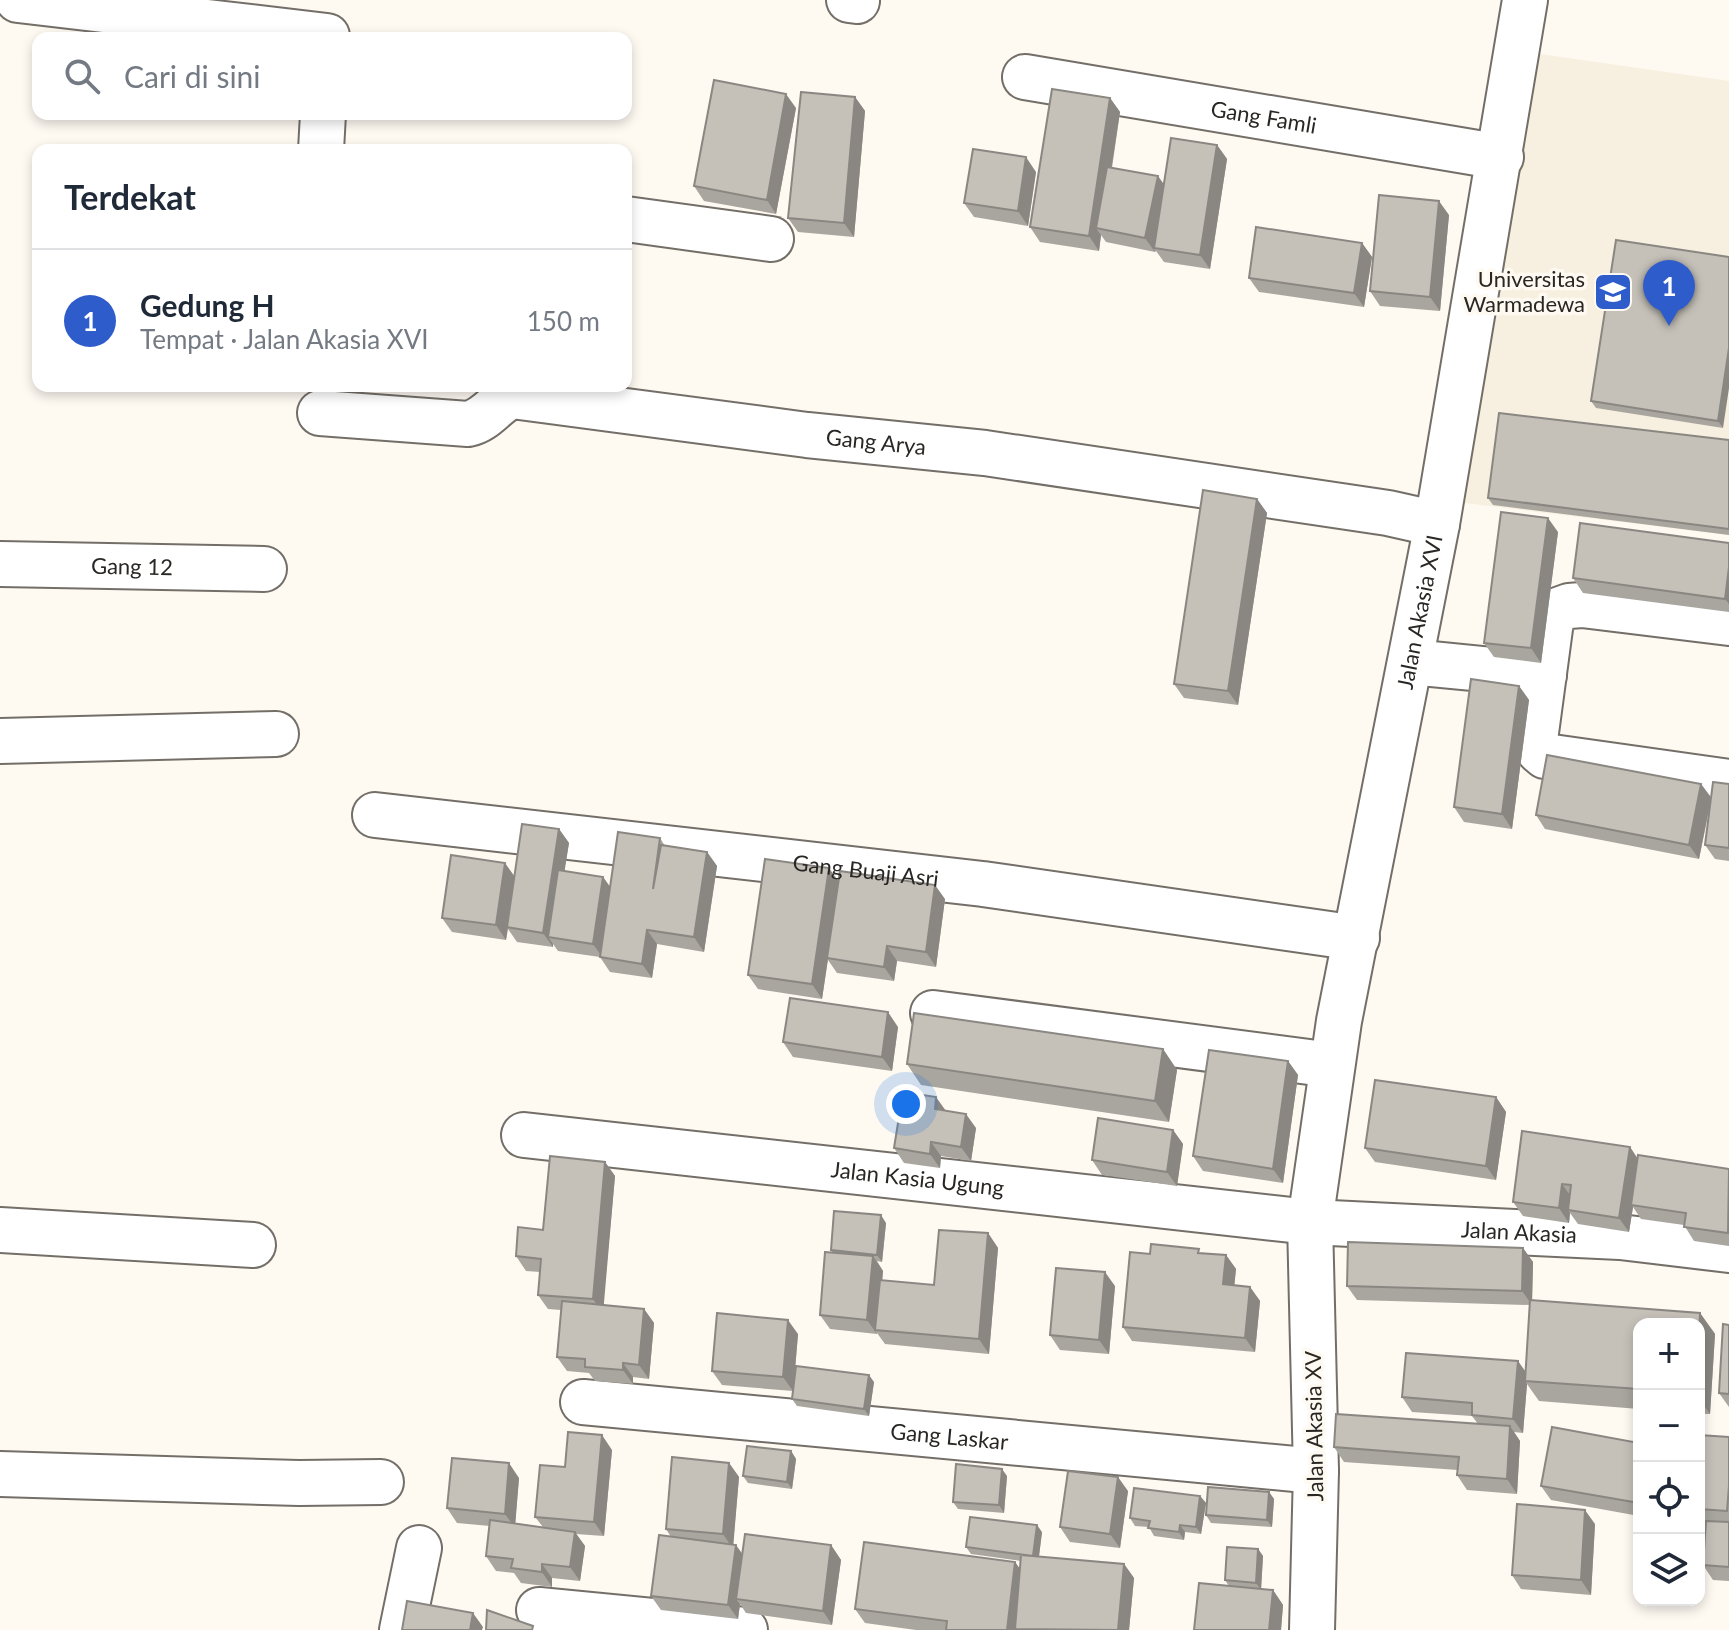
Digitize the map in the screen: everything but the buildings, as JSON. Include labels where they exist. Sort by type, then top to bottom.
[{"type":"street","points":[[18,0],[328,25]]},
{"type":"street","points":[[849,0],[857,1]]},
{"type":"street","name":"Jalan Akasia XVI","points":[[1310,1222],[1332,1065],[1437,524],[1525,0]]},
{"type":"street","name":"Gang Famli","points":[[1025,77],[1501,157]]},
{"type":"street","points":[[321,144],[323,120]]},
{"type":"street","points":[[632,220],[771,239]]},
{"type":"street","name":"Gang Arya","points":[[320,413],[468,424],[481,421],[512,396],[807,435],[985,453],[1388,513],[1437,524]]},
{"type":"street","name":"Gang 12","points":[[0,564],[264,569]]},
{"type":"street","points":[[1729,623],[1611,607],[1569,606],[1558,610],[1551,621],[1535,740],[1539,751],[1545,756],[1729,782]]},
{"type":"street","points":[[1411,662],[1544,675]]},
{"type":"street","points":[[0,741],[276,734]]},
{"type":"street","name":"Gang Buaji Asri","points":[[375,815],[983,884],[1357,938]]},
{"type":"street","points":[[933,1013],[1332,1065]]},
{"type":"street","name":"Jalan Kasia Ugung","points":[[524,1135],[1310,1222]]},
{"type":"street","name":"Jalan Akasia","points":[[1310,1222],[1620,1237],[1729,1250]]},
{"type":"street","name":"Jalan Akasia XV","points":[[1310,1222],[1316,1471],[1312,1630]]},
{"type":"street","points":[[0,1230],[253,1245]]},
{"type":"street","name":"Gang Laskar","points":[[583,1402],[1316,1471]]},
{"type":"street","points":[[0,1474],[299,1483],[381,1482]]},
{"type":"street","points":[[402,1630],[419,1548]]},
{"type":"street","points":[[539,1610],[745,1630]]},
{"type":"shaded area","name":"Universitas Warmadewa","points":[[1533,53],[1729,81],[1729,535],[1465,503]]},
{"type":"place","name":"Universitas Warmadewa","points":[[1613,292]]},
{"type":"place","name":"Gedung H","points":[[1669,326]]}]
